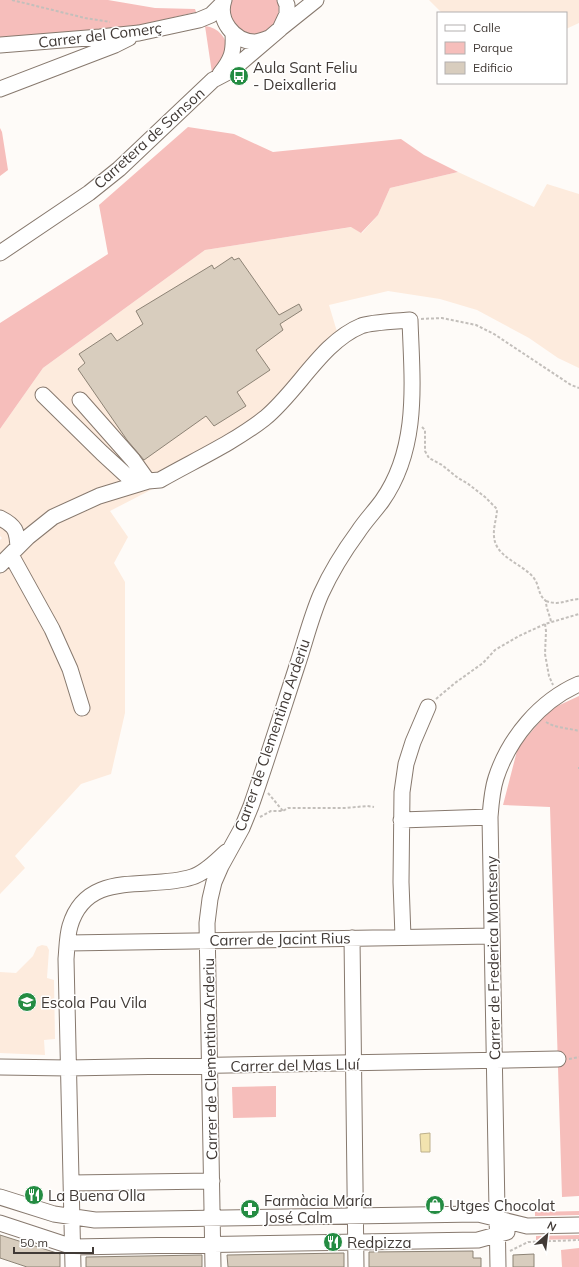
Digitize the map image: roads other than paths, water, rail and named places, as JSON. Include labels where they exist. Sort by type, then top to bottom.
[{"type":"street","points":[[275,33],[287,14],[287,5],[285,0]]},
{"type":"street","points":[[219,76],[232,70],[316,0]]},
{"type":"street","points":[[219,76],[229,62],[234,46],[231,32],[223,17],[223,2]]},
{"type":"street","name":"Carrer del Comerç","points":[[0,45],[100,37],[139,32],[199,20],[211,15],[223,2]]},
{"type":"street","name":"Carrer del Comerç","points":[[199,20],[214,22],[242,39],[253,42],[260,41],[275,33]]},
{"type":"street","points":[[0,89],[115,45],[139,32]]},
{"type":"street","name":"Carretera de Sanson","points":[[0,253],[89,193],[119,169],[219,76]]},
{"type":"street","name":"Carrer de Clementina Arderiu","points":[[141,483],[160,480],[233,440],[265,418],[286,398],[324,353],[343,337],[362,325],[410,320],[412,419],[407,443],[396,477],[382,500],[358,531],[335,566],[321,594],[257,788],[242,828],[214,882],[210,899],[207,924],[213,1267]]},
{"type":"street","points":[[43,395],[127,476],[141,483]]},
{"type":"street","points":[[80,400],[133,460],[141,483]]},
{"type":"street","points":[[0,565],[28,537],[53,518],[99,496],[141,483]]},
{"type":"street","points":[[0,518],[9,522],[16,531],[15,551],[70,669],[82,708]]},
{"type":"street","name":"Carrer de Frederica Montseny","points":[[498,1267],[490,817],[492,800],[496,778],[508,751],[527,724],[537,712],[556,696],[579,684]]},
{"type":"street","points":[[403,937],[401,882],[402,792],[406,764],[413,742],[428,707]]},
{"type":"street","points":[[401,820],[490,817]]},
{"type":"street","points":[[73,1267],[66,959],[70,926],[76,911],[84,900],[96,892],[121,884],[169,882],[193,877],[207,868],[231,847]]},
{"type":"street","name":"Carrer de Jacint Rius","points":[[68,942],[492,936]]},
{"type":"street","points":[[352,938],[356,1267]]},
{"type":"street","name":"Carrer del Mas Lluí","points":[[0,1067],[68,1068],[354,1064],[558,1059]]},
{"type":"street","points":[[71,1182],[212,1180]]},
{"type":"street","points":[[0,1197],[54,1214],[72,1218],[95,1220],[478,1214],[527,1226],[579,1225]]},
{"type":"street","points":[[0,1224],[72,1248],[478,1240],[527,1226]]},
{"type":"place","name":"Aula Sant Feliu - Deixalleria","points":[[239,76]]},
{"type":"place","name":"Escola Pau Vila","points":[[27,1002]]},
{"type":"place","name":"La Buena Olla","points":[[34,1195]]},
{"type":"place","name":"Utges Chocolat","points":[[435,1205]]},
{"type":"place","name":"Farmàcia María José Calm","points":[[250,1209]]},
{"type":"place","name":"Redpizza","points":[[333,1242]]}]
